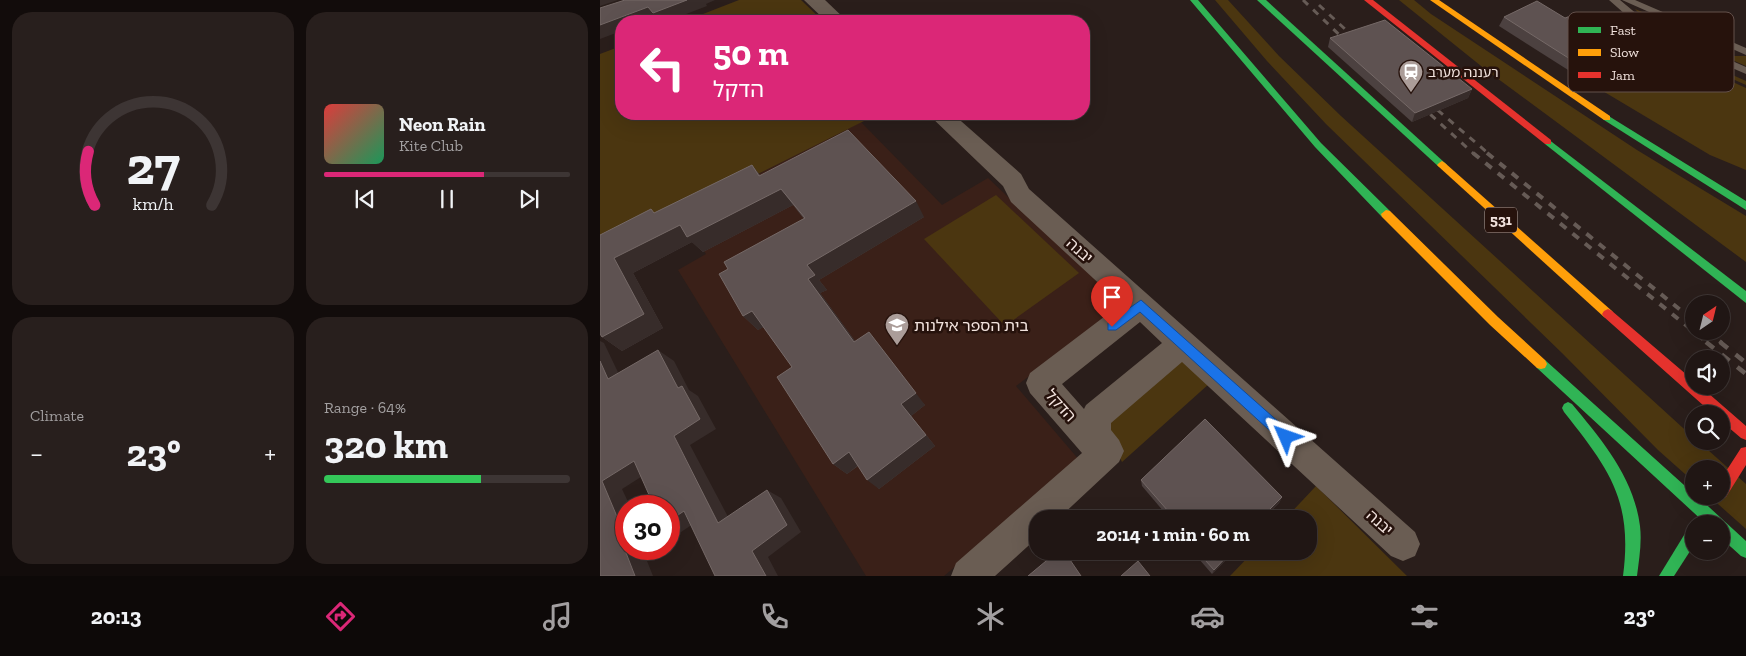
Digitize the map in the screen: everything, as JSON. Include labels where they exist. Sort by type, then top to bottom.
[{"type":"main road","points":[[1194,0],[1318,145],[1494,321],[1706,514],[1712,505]]},
{"type":"main road","name":"531","points":[[1261,0],[1529,245],[1746,434]]},
{"type":"main road","points":[[1368,0],[1746,298]]},
{"type":"main road","points":[[1434,0],[1569,94],[1746,206]]},
{"type":"main road","points":[[1656,150],[1728,180]]},
{"type":"main road","points":[[1494,321],[1589,431],[1622,480],[1634,517],[1636,558],[1630,576]]},
{"type":"main road","points":[[1730,478],[1746,453]]},
{"type":"main road","points":[[1730,536],[1746,551]]},
{"type":"main road","points":[[1666,576],[1685,546]]},
{"type":"street","points":[[814,0],[830,15]]},
{"type":"street","name":"יבנה","points":[[946,120],[1012,180],[1020,194],[1403,544]]},
{"type":"street","name":"הדקל","points":[[1106,452],[1041,382],[1141,305]]},
{"type":"street","name":"הדקל","points":[[1106,452],[1097,438],[1093,426],[1097,415],[1183,343]]},
{"type":"street","points":[[969,576],[1106,452]]},
{"type":"lane","points":[[1614,0],[1628,12]]},
{"type":"lane","points":[[1627,0],[1654,12]]},
{"type":"lane","points":[[1734,47],[1746,52]]},
{"type":"lane","points":[[1734,66],[1746,71]]},
{"type":"shaded area","points":[[739,0],[801,0],[817,15],[700,15]]},
{"type":"shaded area","points":[[1215,0],[1228,0],[1279,56],[1341,116],[1685,430],[1685,450],[1708,450],[1719,460],[1685,460],[1685,474],[1658,450],[1562,353],[1326,124],[1267,61]]},
{"type":"shaded area","points":[[1399,0],[1414,0],[1431,14],[1637,150],[1746,216],[1746,262],[1486,70]]},
{"type":"shaded area","points":[[615,48],[615,120],[866,120],[600,253],[600,54]]},
{"type":"shaded area","points":[[1734,56],[1746,56],[1746,66],[1734,61]]},
{"type":"shaded area","points":[[1734,76],[1746,81],[1746,85],[1734,80]]},
{"type":"shaded area","points":[[1734,83],[1746,88],[1746,170],[1710,155],[1604,92],[1734,92]]},
{"type":"shaded area","name":"בית הספר אילנות","points":[[861,122],[942,205],[988,178],[1123,306],[1016,386],[1080,461],[944,576],[866,576],[678,270],[706,254],[680,214]]},
{"type":"shaded area","points":[[996,195],[1079,273],[1005,326],[924,239]]},
{"type":"shaded area","points":[[1180,355],[1210,383],[1122,462],[1108,434],[1111,414]]},
{"type":"shaded area","points":[[1730,470],[1746,484],[1746,529],[1719,505],[1730,505]]},
{"type":"shaded area","points":[[1316,486],[1407,576],[1230,576],[1245,560],[1317,560],[1317,510],[1293,510]]},
{"type":"building","points":[[625,0],[687,0],[653,13],[648,7],[627,15],[615,15],[615,19],[600,25],[600,8]]},
{"type":"building","points":[[1537,1],[1565,18],[1568,17],[1568,58],[1504,17]]},
{"type":"building","points":[[1385,20],[1472,89],[1415,113],[1330,38]]},
{"type":"building","points":[[848,130],[916,201],[807,265],[815,275],[808,279],[854,342],[869,332],[916,393],[901,404],[926,435],[867,480],[849,452],[833,464],[777,377],[792,367],[752,311],[743,316],[719,274],[728,269],[724,262],[805,218],[781,189],[687,237],[680,225],[614,258],[644,314],[602,337],[600,334],[600,235],[651,209],[654,213],[752,165],[759,176]]},
{"type":"building","points":[[658,350],[678,388],[682,386],[700,419],[674,436],[718,523],[767,490],[787,525],[752,551],[766,576],[715,576],[684,511],[680,514],[680,495],[649,495],[634,461],[602,481],[615,512],[615,560],[629,560],[635,576],[600,576],[600,361],[608,379]]},
{"type":"building","points":[[1205,419],[1282,497],[1269,510],[1167,510],[1141,480]]},
{"type":"building","points":[[1047,560],[1070,560],[1081,576],[1028,576]]},
{"type":"building","points":[[1205,560],[1223,560],[1214,570]]},
{"type":"building","points":[[1138,561],[1150,576],[1121,576]]},
{"type":"railway","points":[[1303,0],[1350,45]]},
{"type":"railway","points":[[1319,5],[1359,42]]},
{"type":"railway","points":[[1427,101],[1489,154]]},
{"type":"railway","points":[[1420,105],[1474,154]]},
{"type":"railway","points":[[1473,153],[1708,343]]},
{"type":"railway","points":[[1487,153],[1685,314]]},
{"type":"railway","points":[[1718,340],[1722,343]]},
{"type":"railway","points":[[1706,342],[1746,374]]},
{"type":"railway","points":[[1720,342],[1746,363]]},
{"type":"traffic: fast","points":[[1194,0],[1318,145],[1386,214]]},
{"type":"traffic: fast","points":[[1261,0],[1442,165]]},
{"type":"traffic: fast","points":[[1607,118],[1746,206]]},
{"type":"traffic: fast","points":[[1548,142],[1746,298]]},
{"type":"traffic: fast","points":[[1541,364],[1707,515]]},
{"type":"traffic: fast","points":[[1568,408],[1611,465],[1629,505],[1633,527],[1630,576]]},
{"type":"traffic: fast","points":[[1730,536],[1746,551]]},
{"type":"traffic: fast","points":[[1666,576],[1685,546]]},
{"type":"traffic: slow","points":[[1434,0],[1568,91]]},
{"type":"traffic: slow","points":[[1569,92],[1607,118]]},
{"type":"traffic: slow","points":[[1442,165],[1608,314]]},
{"type":"traffic: slow","points":[[1386,214],[1494,321],[1541,364]]},
{"type":"traffic: jam","points":[[1368,0],[1548,142]]},
{"type":"traffic: jam","points":[[1608,314],[1746,434]]},
{"type":"traffic: jam","points":[[1730,478],[1746,453]]},
{"type":"place","name":"רעננה מערב","points":[[1411,93]]},
{"type":"place","name":"בית הספר אילנות","points":[[897,346]]},
{"type":"route","points":[[1112,327],[1141,305],[1286,437]]}]
